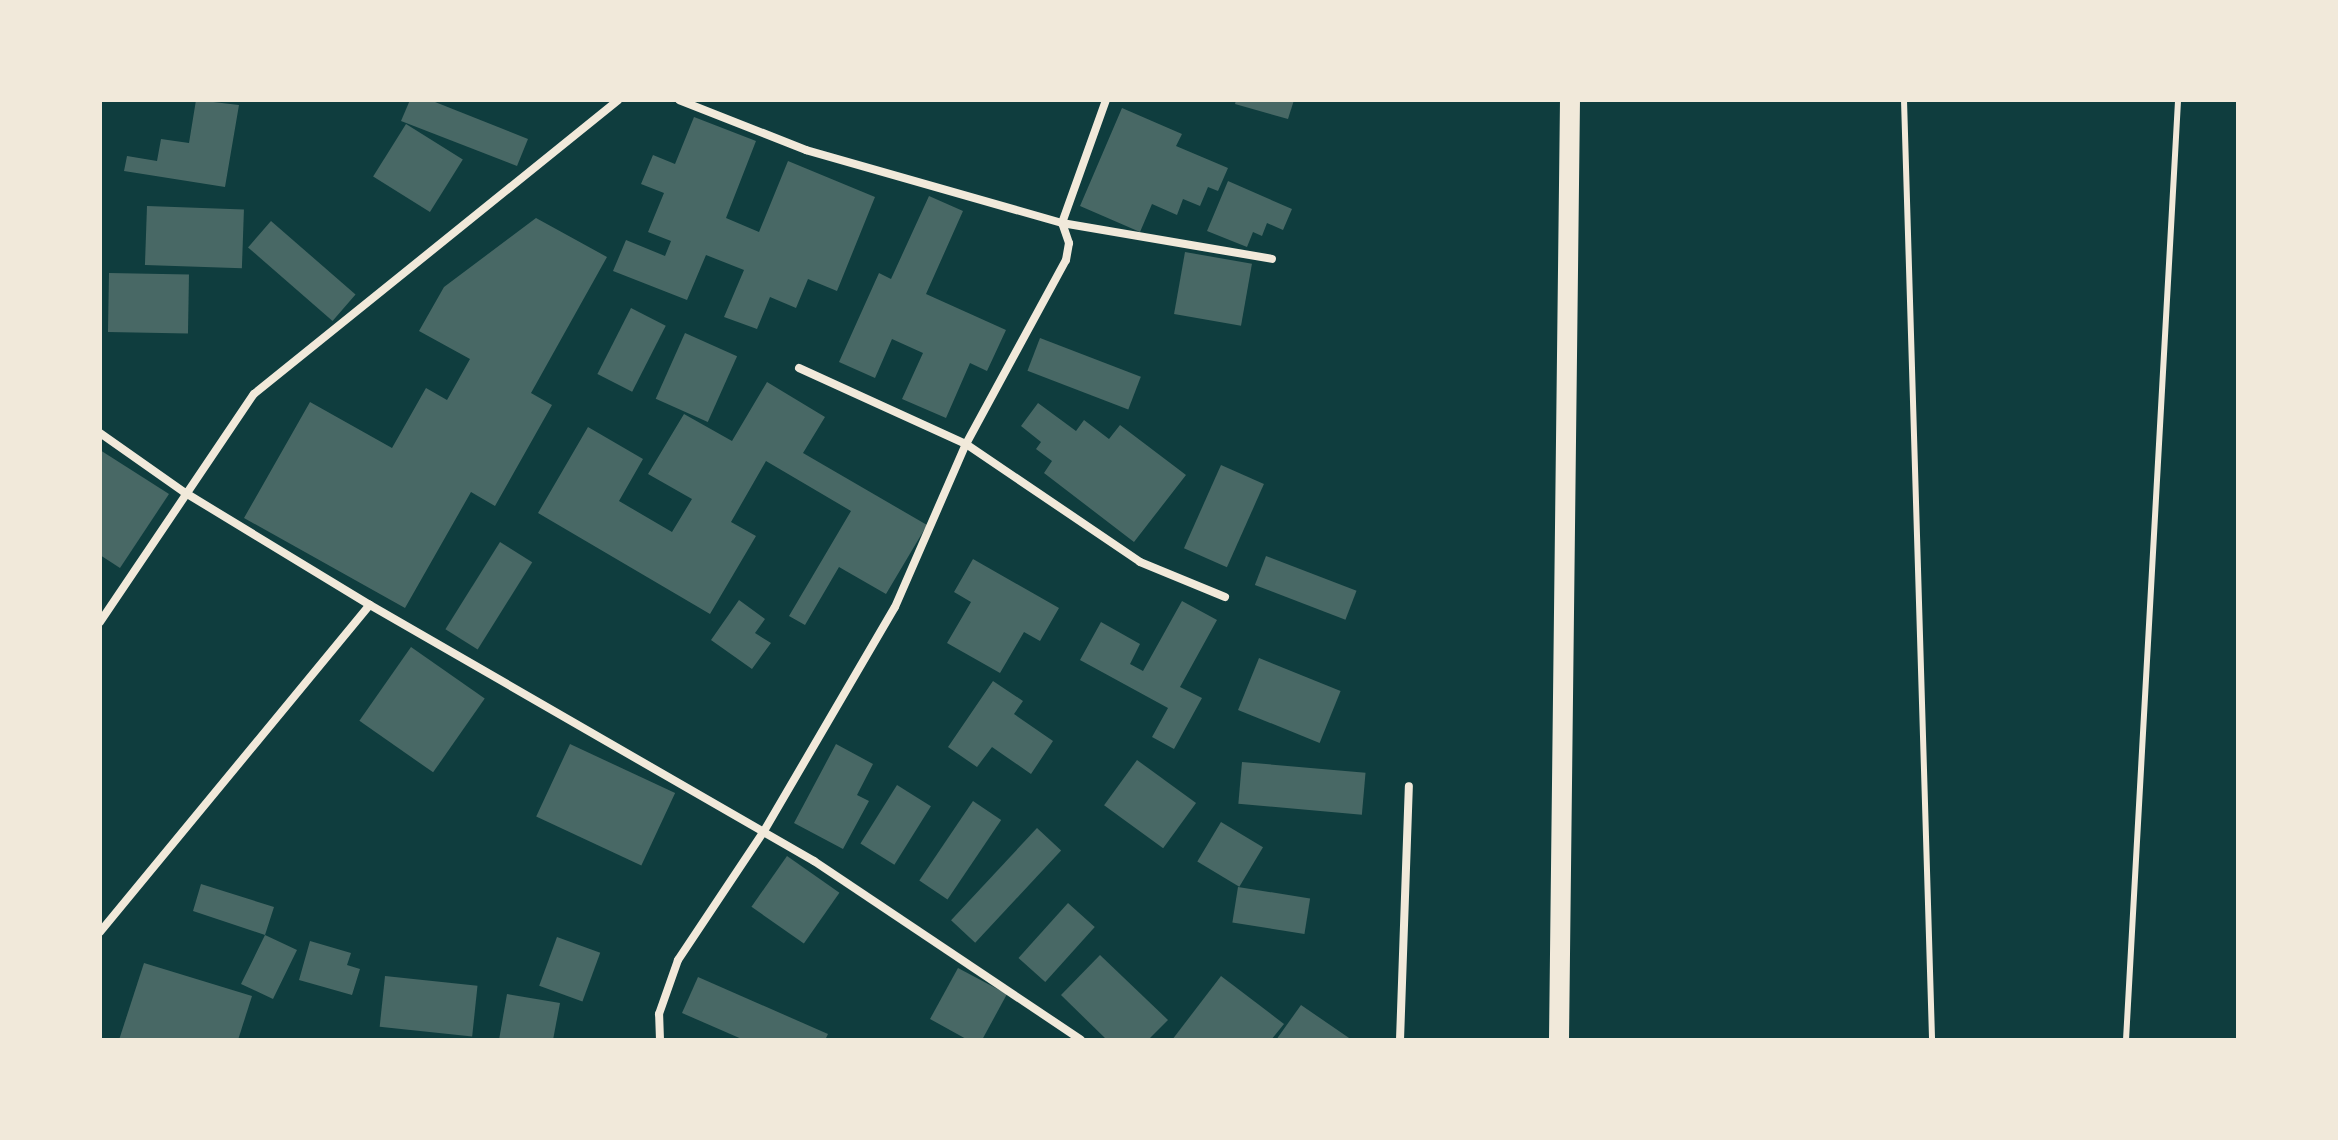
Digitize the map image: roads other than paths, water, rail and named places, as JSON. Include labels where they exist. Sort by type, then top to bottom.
[{"type":"main road","points":[[1559,1040],[1570,100]]},
{"type":"street","points":[[100,622],[184,492],[254,394],[618,100]]},
{"type":"street","points":[[679,100],[806,150],[1062,223],[1272,259]]},
{"type":"street","points":[[660,1040],[659,1014],[678,960],[764,831],[895,607],[966,444],[1066,260],[1069,243],[1062,223],[1106,100]]},
{"type":"street","points":[[799,368],[966,444],[1140,562],[1225,597]]},
{"type":"street","points":[[100,433],[184,492],[370,605],[764,831],[1081,1040]]},
{"type":"street","points":[[100,932],[370,605]]},
{"type":"street","points":[[1400,1040],[1409,786]]},
{"type":"lane","points":[[1904,100],[1932,1040]]},
{"type":"lane","points":[[2126,1040],[2178,100]]}]
